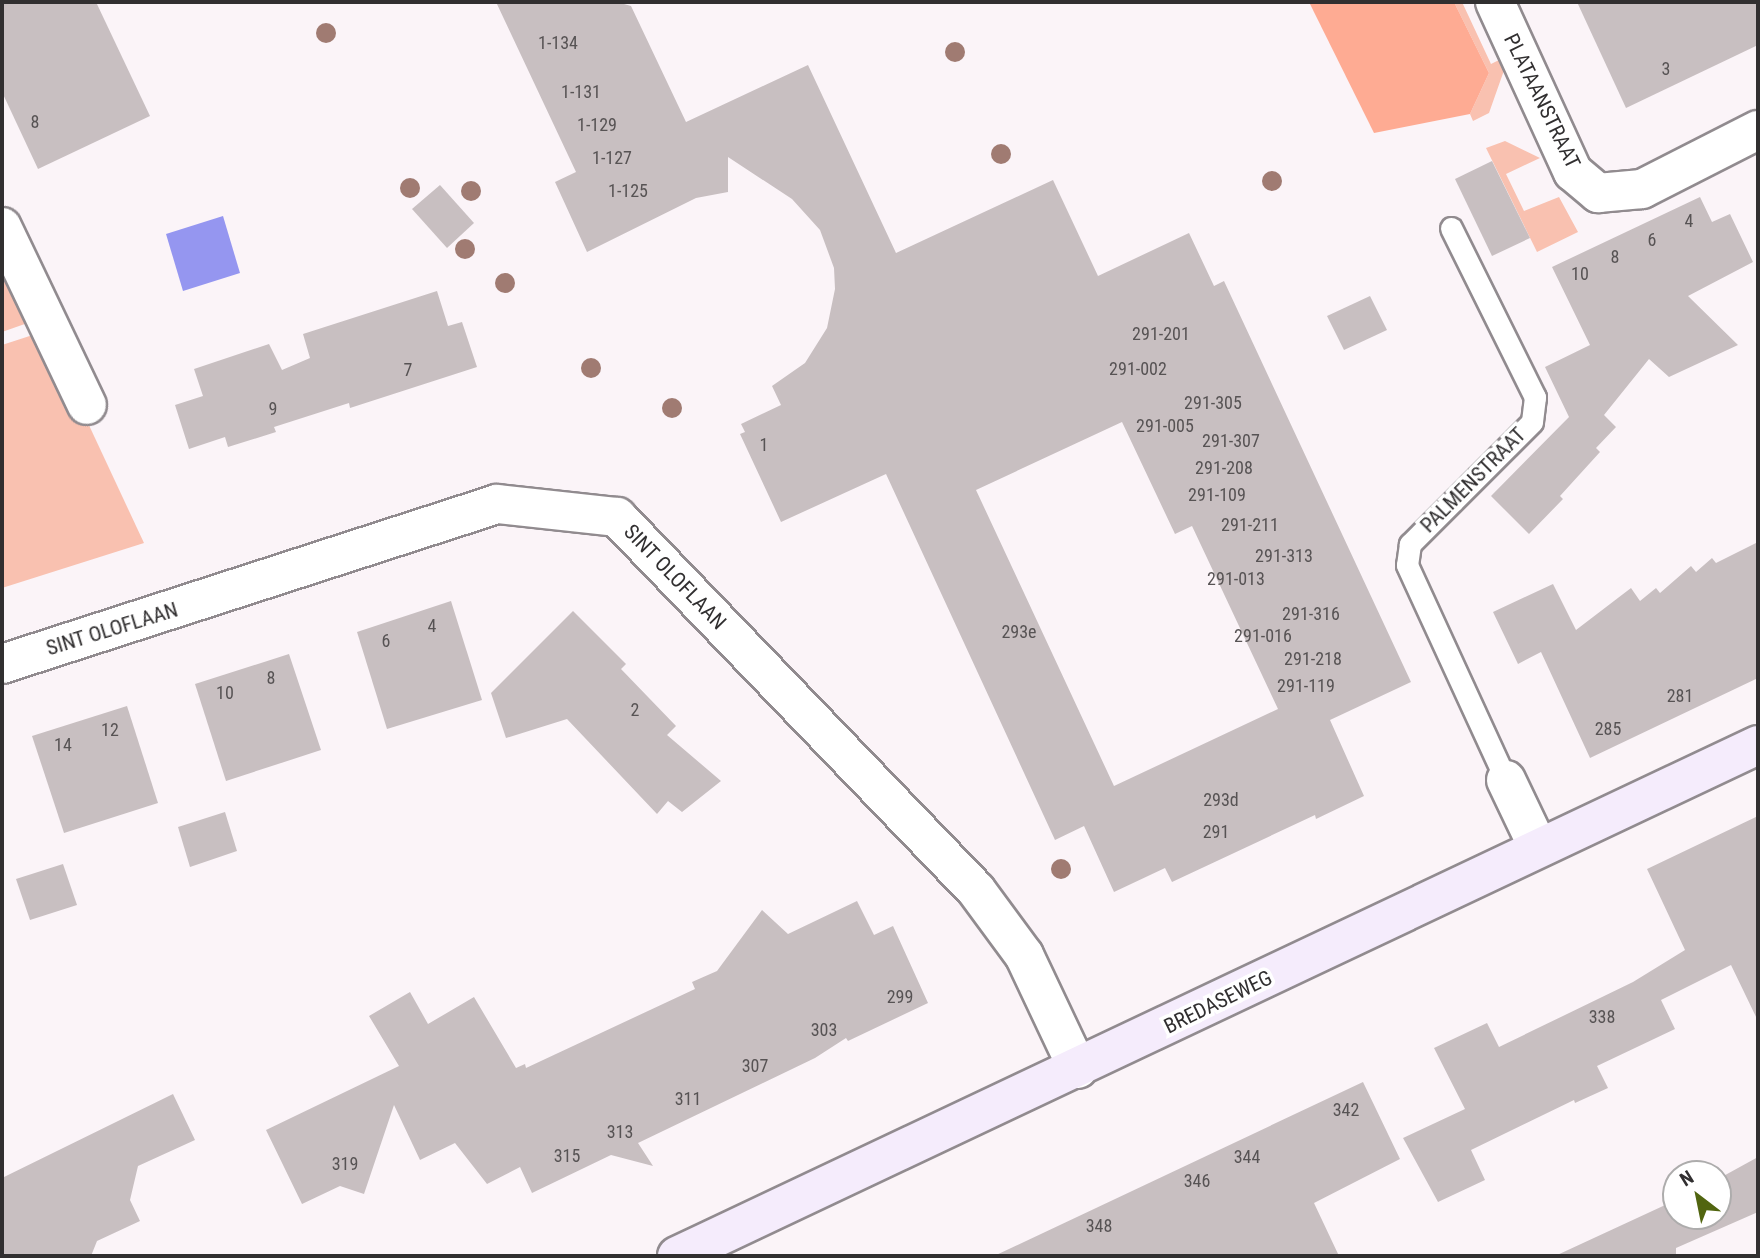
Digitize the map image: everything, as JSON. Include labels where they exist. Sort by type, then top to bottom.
[{"type":"street","name":"PLATAANSTRAAT","points":[[1495,2],[1573,172],[1598,193],[1642,189],[1758,130]]},
{"type":"street","points":[[2,227],[88,405]]},
{"type":"street","name":"SINT OLOFLAAN","points":[[2,664],[497,505],[617,517],[976,890],[1024,956],[1078,1069]]},
{"type":"street","name":"BREDASEWEG","points":[[677,1256],[1078,1069],[1538,847],[1758,746]]},
{"type":"street","name":"PALMENSTRAAT","points":[[1507,780],[1538,847]]},
{"type":"lane","name":"PALMENSTRAAT","points":[[1451,228],[1535,397],[1532,422],[1410,544],[1406,565],[1507,780]]},
{"type":"shaded area","points":[[1309,2],[1454,2],[1489,73],[1470,114],[1374,133]]},
{"type":"shaded area","points":[[1454,2],[1462,2],[1491,64],[1507,56],[1508,59],[1489,113],[1473,121],[1470,114],[1489,73]]},
{"type":"shaded area","points":[[1505,141],[1540,158],[1506,174],[1524,211],[1559,197],[1578,232],[1537,252],[1486,148]]},
{"type":"shaded area","points":[[2,255],[39,319],[2,332]]},
{"type":"shaded area","points":[[45,331],[144,543],[2,588],[2,345]]},
{"type":"water","points":[[223,216],[240,273],[183,291],[166,234]]},
{"type":"building","points":[[2,2],[96,2],[150,116],[38,169],[2,92]]},
{"type":"building","points":[[496,2],[617,2],[631,6],[686,122],[808,65],[896,253],[1053,180],[1098,276],[1189,233],[1214,286],[1224,281],[1411,682],[1330,720],[1364,796],[1316,819],[1315,815],[1172,882],[1165,868],[1114,892],[1084,826],[1055,840],[886,474],[781,522],[740,434],[745,432],[741,424],[781,405],[772,386],[805,363],[827,328],[835,289],[834,268],[820,230],[792,199],[728,157],[728,192],[696,198],[587,252],[555,182],[576,172]],"holes":[[[1122,422],[1175,534],[1192,526],[1278,709],[1114,786],[976,490]]]},
{"type":"building","points":[[1577,2],[1758,2],[1758,45],[1626,108]]},
{"type":"building","points":[[1492,161],[1530,238],[1492,256],[1455,179]]},
{"type":"building","points":[[440,185],[474,223],[447,248],[412,209]]},
{"type":"building","points":[[1700,197],[1712,222],[1730,214],[1753,262],[1688,296],[1738,345],[1669,377],[1649,359],[1604,415],[1616,427],[1596,448],[1600,452],[1560,496],[1563,499],[1529,534],[1491,496],[1569,417],[1545,367],[1590,345],[1552,267]]},
{"type":"building","points":[[437,291],[448,326],[462,322],[477,367],[350,408],[349,403],[274,427],[276,432],[228,447],[225,437],[189,449],[175,405],[203,396],[194,369],[269,344],[282,370],[310,358],[303,334]]},
{"type":"building","points":[[1370,296],[1387,330],[1344,350],[1327,316]]},
{"type":"building","points":[[1758,542],[1758,678],[1590,758],[1541,652],[1518,664],[1493,612],[1553,584],[1576,630],[1631,588],[1640,601],[1656,588],[1660,593],[1691,566],[1696,572],[1712,558],[1716,563]]},
{"type":"building","points":[[451,601],[482,700],[387,729],[357,632]]},
{"type":"building","points":[[573,611],[626,664],[621,669],[676,726],[667,735],[721,781],[682,812],[668,801],[657,814],[567,719],[506,738],[491,693]]},
{"type":"building","points":[[289,654],[321,750],[226,781],[195,684]]},
{"type":"building","points":[[127,706],[158,803],[64,833],[32,736]]},
{"type":"building","points":[[225,812],[237,851],[190,867],[178,827]]},
{"type":"building","points":[[1758,816],[1758,1021],[1731,965],[1661,1000],[1675,1029],[1597,1066],[1608,1088],[1575,1103],[1574,1100],[1471,1150],[1485,1180],[1438,1202],[1403,1138],[1465,1109],[1434,1048],[1487,1023],[1499,1047],[1633,982],[1685,950],[1647,869]]},
{"type":"building","points":[[63,864],[77,905],[30,920],[16,879]]},
{"type":"building","points":[[857,901],[874,935],[893,926],[928,1003],[848,1041],[846,1038],[815,1058],[638,1143],[653,1166],[611,1155],[532,1193],[520,1167],[487,1184],[455,1143],[420,1160],[394,1105],[364,1194],[340,1186],[302,1204],[266,1130],[399,1066],[369,1016],[410,992],[428,1024],[474,997],[516,1068],[525,1064],[526,1068],[695,989],[692,982],[717,971],[762,910],[788,934]]},
{"type":"building","points":[[1363,1082],[1400,1159],[1314,1203],[1339,1256],[994,1256]]},
{"type":"building","points":[[173,1094],[195,1140],[138,1166],[130,1200],[140,1221],[97,1241],[91,1256],[2,1256],[2,1178]]},
{"type":"building","points":[[1758,1157],[1758,1212],[1732,1223],[1732,1171]]},
{"type":"building","points":[[1662,1206],[1662,1230],[1717,1230],[1676,1248],[1676,1256],[1555,1256]]}]
